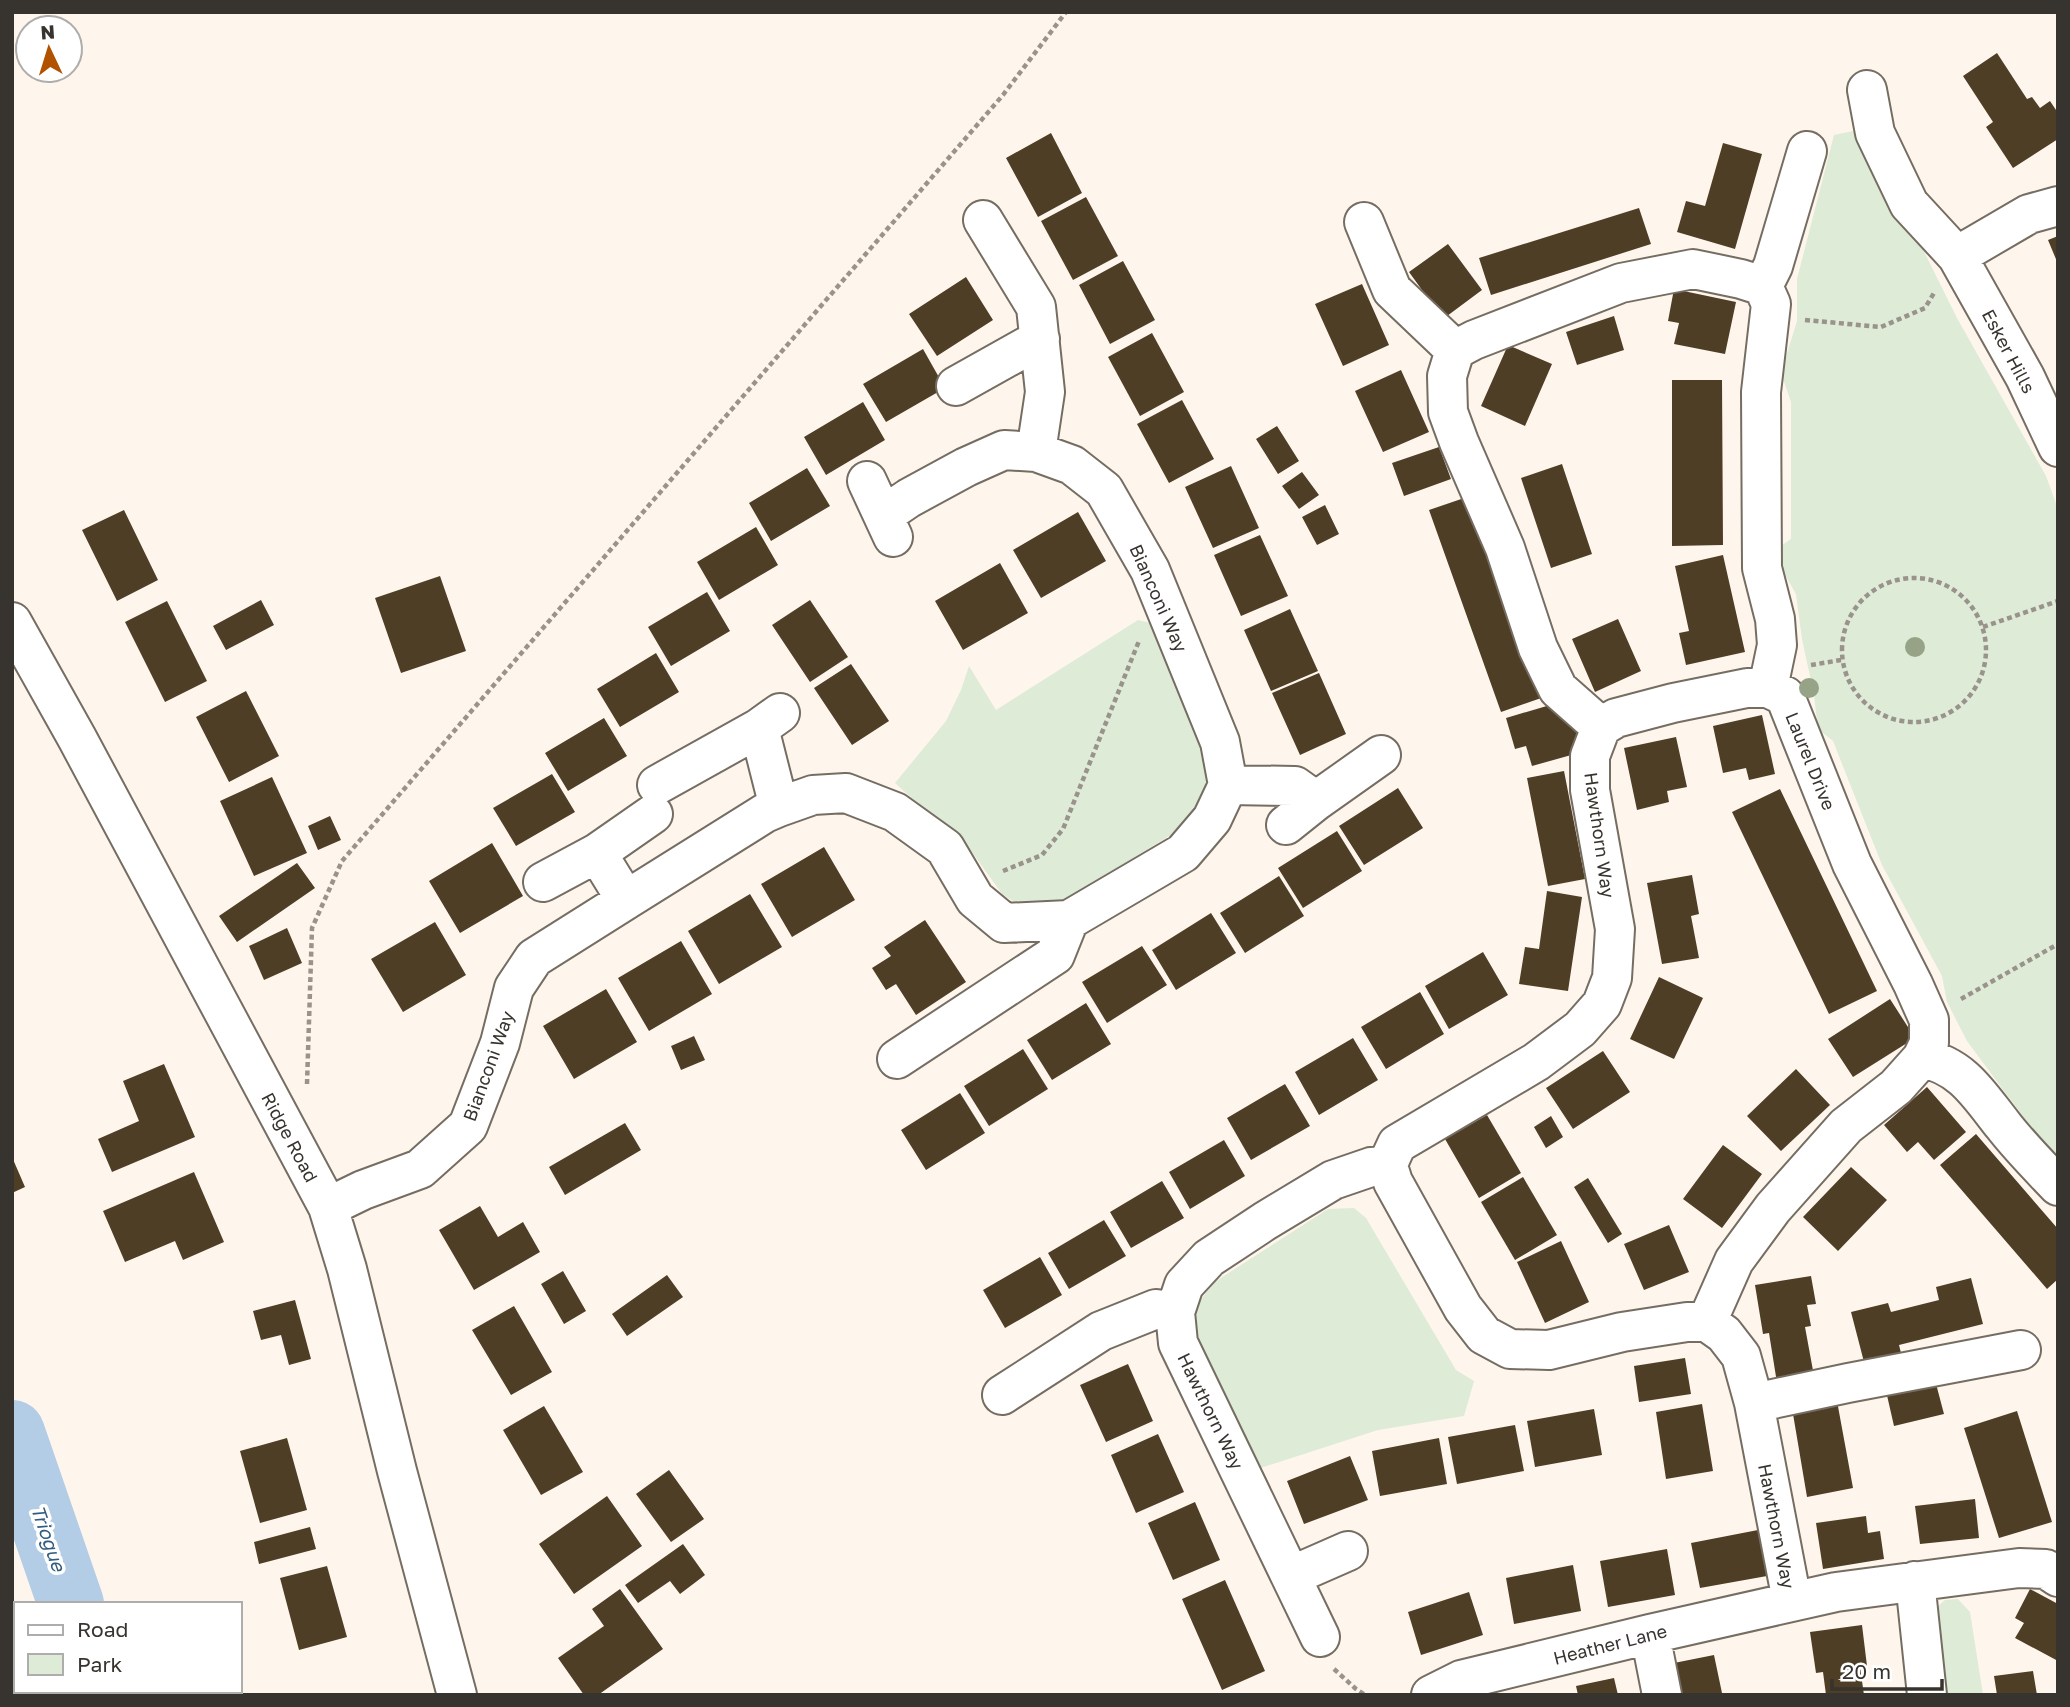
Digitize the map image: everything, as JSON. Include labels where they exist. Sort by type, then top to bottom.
[{"type":"street","name":"Esker Hills","points":[[1867,90],[1875,133],[1909,204],[1957,256],[2025,377],[2058,447]]},
{"type":"street","points":[[1766,301],[1741,279],[1693,270],[1621,283],[1474,340],[1455,350],[1447,376],[1448,412],[1505,548],[1538,648],[1558,689],[1601,727],[1616,718],[1673,703],[1747,688],[1768,688],[1777,645],[1775,619],[1762,568],[1761,392],[1766,301],[1773,266],[1807,151]]},
{"type":"street","points":[[1957,256],[2029,214],[2058,206]]},
{"type":"street","points":[[984,220],[1036,307],[1045,392],[1036,452]]},
{"type":"street","points":[[1364,222],[1392,290],[1455,350]]},
{"type":"street","points":[[956,386],[1040,339]]},
{"type":"street","name":"Bianconi Way","points":[[328,1207],[363,1190],[420,1169],[468,1126],[500,1043],[514,988],[534,958],[765,813],[813,794],[846,793],[895,812],[945,848],[975,899],[1004,923],[1069,920],[1183,853],[1212,818],[1228,785],[1220,742],[1150,570],[1104,490],[1072,465],[1036,452],[1004,450],[909,498],[889,526],[867,481]]},
{"type":"street","name":"Ridge Road","points":[[12,622],[328,1207],[347,1269],[457,1695]]},
{"type":"street","name":"Laurel Drive","points":[[1768,688],[1785,696],[1852,864],[1929,1020]]},
{"type":"street","points":[[543,882],[597,853],[655,800],[770,720],[779,807]]},
{"type":"street","name":"Hawthorn Way","points":[[1388,1166],[1398,1144],[1536,1062],[1580,1029],[1602,1004],[1612,978],[1615,929],[1590,790],[1590,755],[1601,727]]},
{"type":"street","points":[[1286,825],[1381,755]]},
{"type":"street","points":[[1228,785],[1295,786],[1316,801]]},
{"type":"street","points":[[597,853],[626,900]]},
{"type":"street","points":[[897,1059],[1055,955],[1069,920]]},
{"type":"street","points":[[1002,1395],[1101,1332],[1156,1309],[1175,1312],[1184,1285],[1209,1258],[1333,1180],[1371,1167],[1388,1166],[1393,1182],[1463,1308],[1484,1335],[1510,1349],[1549,1350],[1622,1332],[1687,1322],[1707,1322],[1734,1261],[1773,1208],[1846,1126],[1896,1087],[1922,1058],[1929,1043],[1929,1020]]},
{"type":"street","points":[[1922,1058],[1948,1066],[1974,1087],[2012,1136],[2058,1186]]},
{"type":"street","name":"Hawthorn Way","points":[[1175,1312],[1178,1343],[1320,1637]]},
{"type":"street","name":"Hawthorn Way","points":[[1707,1322],[1724,1334],[1741,1356],[1754,1403],[1792,1601],[1916,1581],[2054,1565]]},
{"type":"street","points":[[1754,1403],[1848,1382],[2021,1350]]},
{"type":"street","points":[[1291,1576],[1348,1551]]},
{"type":"street","points":[[1916,1581],[1927,1695]]},
{"type":"street","name":"Heather Lane","points":[[1431,1695],[1461,1680],[1792,1601]]},
{"type":"street","points":[[1650,1634],[1662,1695]]},
{"type":"path","points":[[284,1125],[306,1102],[312,928],[342,860],[1003,95],[1066,12]]},
{"type":"path","points":[[1766,301],[1881,327],[1925,308],[1957,256]]},
{"type":"path","points":[[1908,578],[1932,579],[1954,590],[1971,606],[1983,627],[1987,650],[1982,674],[1971,695],[1953,712],[1930,721],[1906,722],[1883,716],[1863,703],[1849,683],[1841,660],[1842,636],[1850,614],[1865,596],[1885,583],[1908,578]]},
{"type":"path","points":[[957,868],[1003,872],[1042,855],[1063,829],[1159,591]]},
{"type":"path","points":[[1983,627],[2058,601]]},
{"type":"path","points":[[1929,1020],[2058,944]]},
{"type":"green space","points":[[1853,131],[1895,193],[1957,318],[2046,476],[2058,509],[2058,1164],[1967,1041],[1947,1002],[1942,976],[1882,865],[1833,741],[1818,729],[1796,594],[1784,573],[1781,546],[1791,539],[1791,402],[1781,373],[1797,321],[1797,279],[1834,135]]},
{"type":"green space","points":[[1138,620],[1154,624],[1205,733],[1210,770],[1203,806],[1187,825],[1057,905],[1024,908],[1002,894],[972,852],[895,783],[946,721],[969,666],[996,710]]},
{"type":"green space","points":[[1354,1208],[1366,1218],[1456,1370],[1474,1381],[1464,1416],[1378,1430],[1248,1472],[1188,1318],[1213,1283],[1328,1209]]},
{"type":"green space","points":[[1958,1599],[1970,1612],[1983,1695],[1940,1695],[1935,1609],[1945,1600]]},
{"type":"building","points":[[1997,53],[2027,99],[2032,97],[2040,108],[2050,101],[2058,113],[2058,139],[2013,168],[1986,127],[1993,122],[1963,76]]},
{"type":"building","points":[[1051,133],[1082,193],[1038,217],[1006,158]]},
{"type":"building","points":[[1723,143],[1762,154],[1735,249],[1677,232],[1686,201],[1705,206]]},
{"type":"building","points":[[1086,197],[1118,256],[1073,280],[1041,221]]},
{"type":"building","points":[[1639,208],[1651,244],[1491,295],[1479,258]]},
{"type":"building","points":[[2058,236],[2058,264],[2048,240]]},
{"type":"building","points":[[1448,244],[1482,290],[1443,319],[1409,272]]},
{"type":"building","points":[[1123,261],[1155,320],[1110,344],[1079,285]]},
{"type":"building","points":[[966,277],[993,320],[937,356],[909,314]]},
{"type":"building","points":[[1362,284],[1389,345],[1343,366],[1315,304]]},
{"type":"building","points":[[1674,289],[1736,302],[1725,354],[1674,344],[1679,323],[1668,321]]},
{"type":"building","points":[[1614,316],[1624,350],[1577,365],[1566,332]]},
{"type":"building","points":[[1152,333],[1184,392],[1140,416],[1108,357]]},
{"type":"building","points":[[1508,345],[1552,364],[1525,426],[1481,406]]},
{"type":"building","points":[[923,349],[945,388],[886,422],[863,384]]},
{"type":"building","points":[[1401,370],[1429,432],[1383,452],[1355,391]]},
{"type":"building","points":[[1672,380],[1722,380],[1723,545],[1672,546]]},
{"type":"building","points":[[1182,400],[1214,459],[1169,483],[1137,424]]},
{"type":"building","points":[[863,402],[885,440],[826,475],[804,437]]},
{"type":"building","points":[[1277,426],[1299,461],[1278,474],[1256,439]]},
{"type":"building","points":[[1439,447],[1451,479],[1404,496],[1392,463]]},
{"type":"building","points":[[1562,464],[1592,554],[1551,568],[1521,478]]},
{"type":"building","points":[[1231,466],[1259,528],[1213,548],[1185,487]]},
{"type":"building","points":[[807,468],[830,506],[771,541],[749,503]]},
{"type":"building","points":[[1302,472],[1319,495],[1299,509],[1282,486]]},
{"type":"building","points":[[1473,495],[1544,697],[1501,712],[1429,510]]},
{"type":"building","points":[[1325,505],[1339,534],[1317,545],[1302,517]]},
{"type":"building","points":[[124,510],[158,580],[117,601],[82,530]]},
{"type":"building","points":[[1078,512],[1106,561],[1041,598],[1013,550]]},
{"type":"building","points":[[756,527],[778,565],[719,600],[697,562]]},
{"type":"building","points":[[1260,535],[1288,596],[1241,616],[1214,555]]},
{"type":"building","points":[[1723,555],[1745,652],[1686,665],[1679,633],[1689,631],[1675,566]]},
{"type":"building","points":[[1000,563],[1028,613],[963,650],[935,601]]},
{"type":"building","points":[[440,576],[466,651],[401,673],[375,598]]},
{"type":"building","points":[[707,592],[730,631],[671,666],[648,627]]},
{"type":"building","points":[[261,600],[274,625],[226,650],[213,626]]},
{"type":"building","points":[[810,600],[848,657],[810,682],[772,625]]},
{"type":"building","points":[[167,601],[207,681],[165,702],[125,622]]},
{"type":"building","points":[[1290,609],[1318,671],[1271,691],[1244,630]]},
{"type":"building","points":[[1618,619],[1641,671],[1595,692],[1572,639]]},
{"type":"building","points":[[656,653],[679,692],[620,727],[597,689]]},
{"type":"building","points":[[851,664],[889,721],[852,745],[814,688]]},
{"type":"building","points":[[1319,673],[1346,734],[1300,755],[1272,693]]},
{"type":"building","points":[[246,691],[279,756],[229,782],[196,717]]},
{"type":"building","points":[[1567,700],[1582,752],[1532,766],[1526,746],[1515,749],[1506,718]]},
{"type":"building","points":[[1762,715],[1775,774],[1749,780],[1746,768],[1723,773],[1713,726]]},
{"type":"building","points":[[604,718],[627,756],[568,791],[545,753]]},
{"type":"building","points":[[1676,737],[1687,787],[1667,791],[1669,802],[1637,810],[1624,748]]},
{"type":"building","points":[[1564,771],[1585,879],[1548,886],[1527,778]]},
{"type":"building","points":[[552,774],[575,812],[516,846],[493,808]]},
{"type":"building","points":[[272,777],[307,853],[254,876],[220,801]]},
{"type":"building","points":[[1398,788],[1423,828],[1364,865],[1339,826]]},
{"type":"building","points":[[1780,789],[1877,991],[1829,1014],[1732,812]]},
{"type":"building","points":[[330,816],[341,840],[318,850],[308,826]]},
{"type":"building","points":[[1337,831],[1362,871],[1303,908],[1278,868]]},
{"type":"building","points":[[492,843],[523,896],[460,933],[429,881]]},
{"type":"building","points":[[824,847],[855,900],[792,937],[761,884]]},
{"type":"building","points":[[297,863],[315,888],[237,942],[219,916]]},
{"type":"building","points":[[1692,875],[1699,914],[1691,916],[1699,958],[1662,964],[1647,883]]},
{"type":"building","points":[[1279,876],[1304,916],[1245,953],[1220,913]]},
{"type":"building","points":[[1547,891],[1582,897],[1568,991],[1519,984],[1525,947],[1539,949]]},
{"type":"building","points":[[750,894],[782,947],[719,984],[688,931]]},
{"type":"building","points":[[1211,913],[1236,953],[1176,990],[1152,950]]},
{"type":"building","points":[[925,920],[966,982],[916,1015],[896,984],[886,990],[872,968],[891,956],[884,947]]},
{"type":"building","points":[[435,922],[466,975],[403,1012],[371,959]]},
{"type":"building","points":[[287,928],[302,963],[264,980],[249,946]]},
{"type":"building","points":[[681,941],[712,994],[649,1031],[618,978]]},
{"type":"building","points":[[1142,946],[1167,985],[1107,1023],[1082,982]]},
{"type":"building","points":[[1483,952],[1508,995],[1449,1029],[1425,986]]},
{"type":"building","points":[[1659,977],[1703,998],[1674,1059],[1630,1039]]},
{"type":"building","points":[[606,989],[637,1042],[574,1079],[543,1026]]},
{"type":"building","points":[[1420,992],[1444,1034],[1386,1069],[1361,1027]]},
{"type":"building","points":[[1890,999],[1915,1038],[1853,1077],[1828,1039]]},
{"type":"building","points":[[1086,1003],[1111,1044],[1052,1080],[1027,1040]]},
{"type":"building","points":[[694,1036],[705,1060],[681,1070],[671,1046]]},
{"type":"building","points":[[1353,1038],[1378,1080],[1319,1115],[1295,1072]]},
{"type":"building","points":[[1023,1049],[1048,1089],[989,1126],[964,1086]]},
{"type":"building","points":[[1603,1051],[1630,1092],[1573,1129],[1546,1088]]},
{"type":"building","points":[[164,1064],[195,1137],[112,1172],[98,1139],[139,1121],[123,1081]]},
{"type":"building","points":[[1796,1069],[1830,1105],[1781,1151],[1747,1116]]},
{"type":"building","points":[[1285,1084],[1310,1126],[1251,1160],[1227,1118]]},
{"type":"building","points":[[1927,1087],[1966,1132],[1934,1160],[1918,1142],[1907,1152],[1884,1125]]},
{"type":"building","points":[[960,1093],[985,1133],[926,1170],[901,1130]]},
{"type":"building","points":[[1487,1115],[1521,1173],[1479,1198],[1445,1139]]},
{"type":"building","points":[[1551,1116],[1563,1137],[1546,1148],[1534,1127]]},
{"type":"building","points":[[625,1123],[641,1150],[565,1195],[549,1167]]},
{"type":"building","points":[[1976,1134],[2058,1229],[2058,1279],[2047,1289],[1940,1165]]},
{"type":"building","points":[[1224,1140],[1245,1176],[1190,1209],[1169,1172]]},
{"type":"building","points":[[1723,1145],[1762,1174],[1722,1228],[1683,1199]]},
{"type":"building","points":[[12,1157],[25,1187],[12,1193]]},
{"type":"building","points":[[1851,1167],[1887,1200],[1838,1251],[1803,1217]]},
{"type":"building","points":[[194,1172],[224,1242],[183,1260],[175,1241],[125,1262],[103,1211]]},
{"type":"building","points":[[1523,1177],[1557,1235],[1515,1260],[1481,1202]]},
{"type":"building","points":[[1588,1178],[1622,1234],[1608,1243],[1574,1187]]},
{"type":"building","points":[[1162,1181],[1184,1218],[1131,1248],[1110,1212]]},
{"type":"building","points":[[480,1206],[498,1237],[523,1222],[540,1252],[474,1290],[439,1230]]},
{"type":"building","points":[[1104,1220],[1126,1256],[1069,1289],[1048,1253]]},
{"type":"building","points":[[1669,1225],[1689,1272],[1644,1290],[1624,1244]]},
{"type":"building","points":[[1561,1241],[1589,1302],[1545,1323],[1517,1262]]},
{"type":"building","points":[[1040,1257],[1062,1295],[1005,1328],[983,1290]]},
{"type":"building","points":[[563,1271],[586,1311],[564,1324],[541,1284]]},
{"type":"building","points":[[667,1275],[683,1297],[627,1336],[612,1314]]},
{"type":"building","points":[[1811,1276],[1816,1304],[1807,1305],[1811,1326],[1805,1327],[1814,1376],[1777,1383],[1769,1333],[1763,1334],[1755,1285]]},
{"type":"building","points":[[1971,1278],[1983,1324],[1899,1345],[1901,1353],[1864,1362],[1851,1312],[1888,1303],[1891,1312],[1939,1300],[1936,1287]]},
{"type":"building","points":[[295,1300],[311,1359],[289,1365],[281,1335],[261,1340],[253,1311]]},
{"type":"building","points":[[514,1306],[552,1372],[511,1395],[472,1330]]},
{"type":"building","points":[[1685,1358],[1691,1394],[1639,1402],[1634,1366]]},
{"type":"building","points":[[1128,1364],[1153,1421],[1106,1442],[1080,1385]]},
{"type":"building","points":[[1935,1380],[1944,1414],[1894,1426],[1886,1391]]},
{"type":"building","points":[[1837,1401],[1853,1488],[1807,1497],[1792,1408]]},
{"type":"building","points":[[1702,1404],[1713,1471],[1666,1479],[1656,1412]]},
{"type":"building","points":[[544,1406],[583,1472],[541,1495],[503,1430]]},
{"type":"building","points":[[1594,1409],[1602,1455],[1535,1467],[1527,1421]]},
{"type":"building","points":[[2017,1411],[2052,1522],[1999,1538],[1964,1428]]},
{"type":"building","points":[[1515,1425],[1524,1471],[1457,1484],[1448,1437]]},
{"type":"building","points":[[1158,1434],[1184,1492],[1136,1513],[1111,1455]]},
{"type":"building","points":[[287,1438],[307,1510],[260,1523],[240,1451]]},
{"type":"building","points":[[1439,1438],[1447,1484],[1380,1496],[1372,1451]]},
{"type":"building","points":[[1350,1456],[1368,1500],[1304,1524],[1287,1481]]},
{"type":"building","points":[[669,1470],[704,1519],[671,1542],[636,1494]]},
{"type":"building","points":[[607,1496],[642,1546],[574,1594],[539,1544]]},
{"type":"building","points":[[1975,1499],[1979,1538],[1920,1544],[1915,1506]]},
{"type":"building","points":[[1195,1502],[1220,1560],[1173,1580],[1148,1523]]},
{"type":"building","points":[[1866,1516],[1868,1533],[1880,1531],[1884,1559],[1823,1569],[1816,1523]]},
{"type":"building","points":[[310,1527],[316,1549],[259,1564],[254,1542]]},
{"type":"building","points":[[1758,1530],[1767,1576],[1700,1588],[1691,1543]]},
{"type":"building","points":[[683,1544],[705,1575],[680,1594],[670,1581],[638,1603],[625,1585]]},
{"type":"building","points":[[1667,1549],[1675,1595],[1608,1607],[1600,1561]]},
{"type":"building","points":[[1573,1565],[1581,1611],[1514,1624],[1506,1578]]},
{"type":"building","points":[[327,1566],[347,1637],[299,1650],[280,1578]]},
{"type":"building","points":[[1225,1580],[1265,1671],[1222,1690],[1182,1599]]},
{"type":"building","points":[[620,1589],[663,1649],[598,1695],[584,1695],[558,1658],[604,1626],[592,1609]]},
{"type":"building","points":[[2030,1589],[2058,1604],[2058,1661],[2015,1638],[2024,1623],[2015,1618]]},
{"type":"building","points":[[1469,1592],[1483,1635],[1421,1655],[1408,1612]]},
{"type":"building","points":[[1862,1625],[1867,1666],[1860,1667],[1864,1695],[1826,1695],[1823,1672],[1816,1673],[1810,1632]]},
{"type":"building","points":[[1714,1655],[1722,1693],[1670,1695],[1664,1665]]},
{"type":"building","points":[[2033,1671],[2037,1695],[1997,1695],[1994,1676]]},
{"type":"building","points":[[1614,1678],[1618,1695],[1578,1695],[1576,1686]]},
{"type":"waterway","name":"Triogue","points":[[12,1433],[70,1602]]}]
